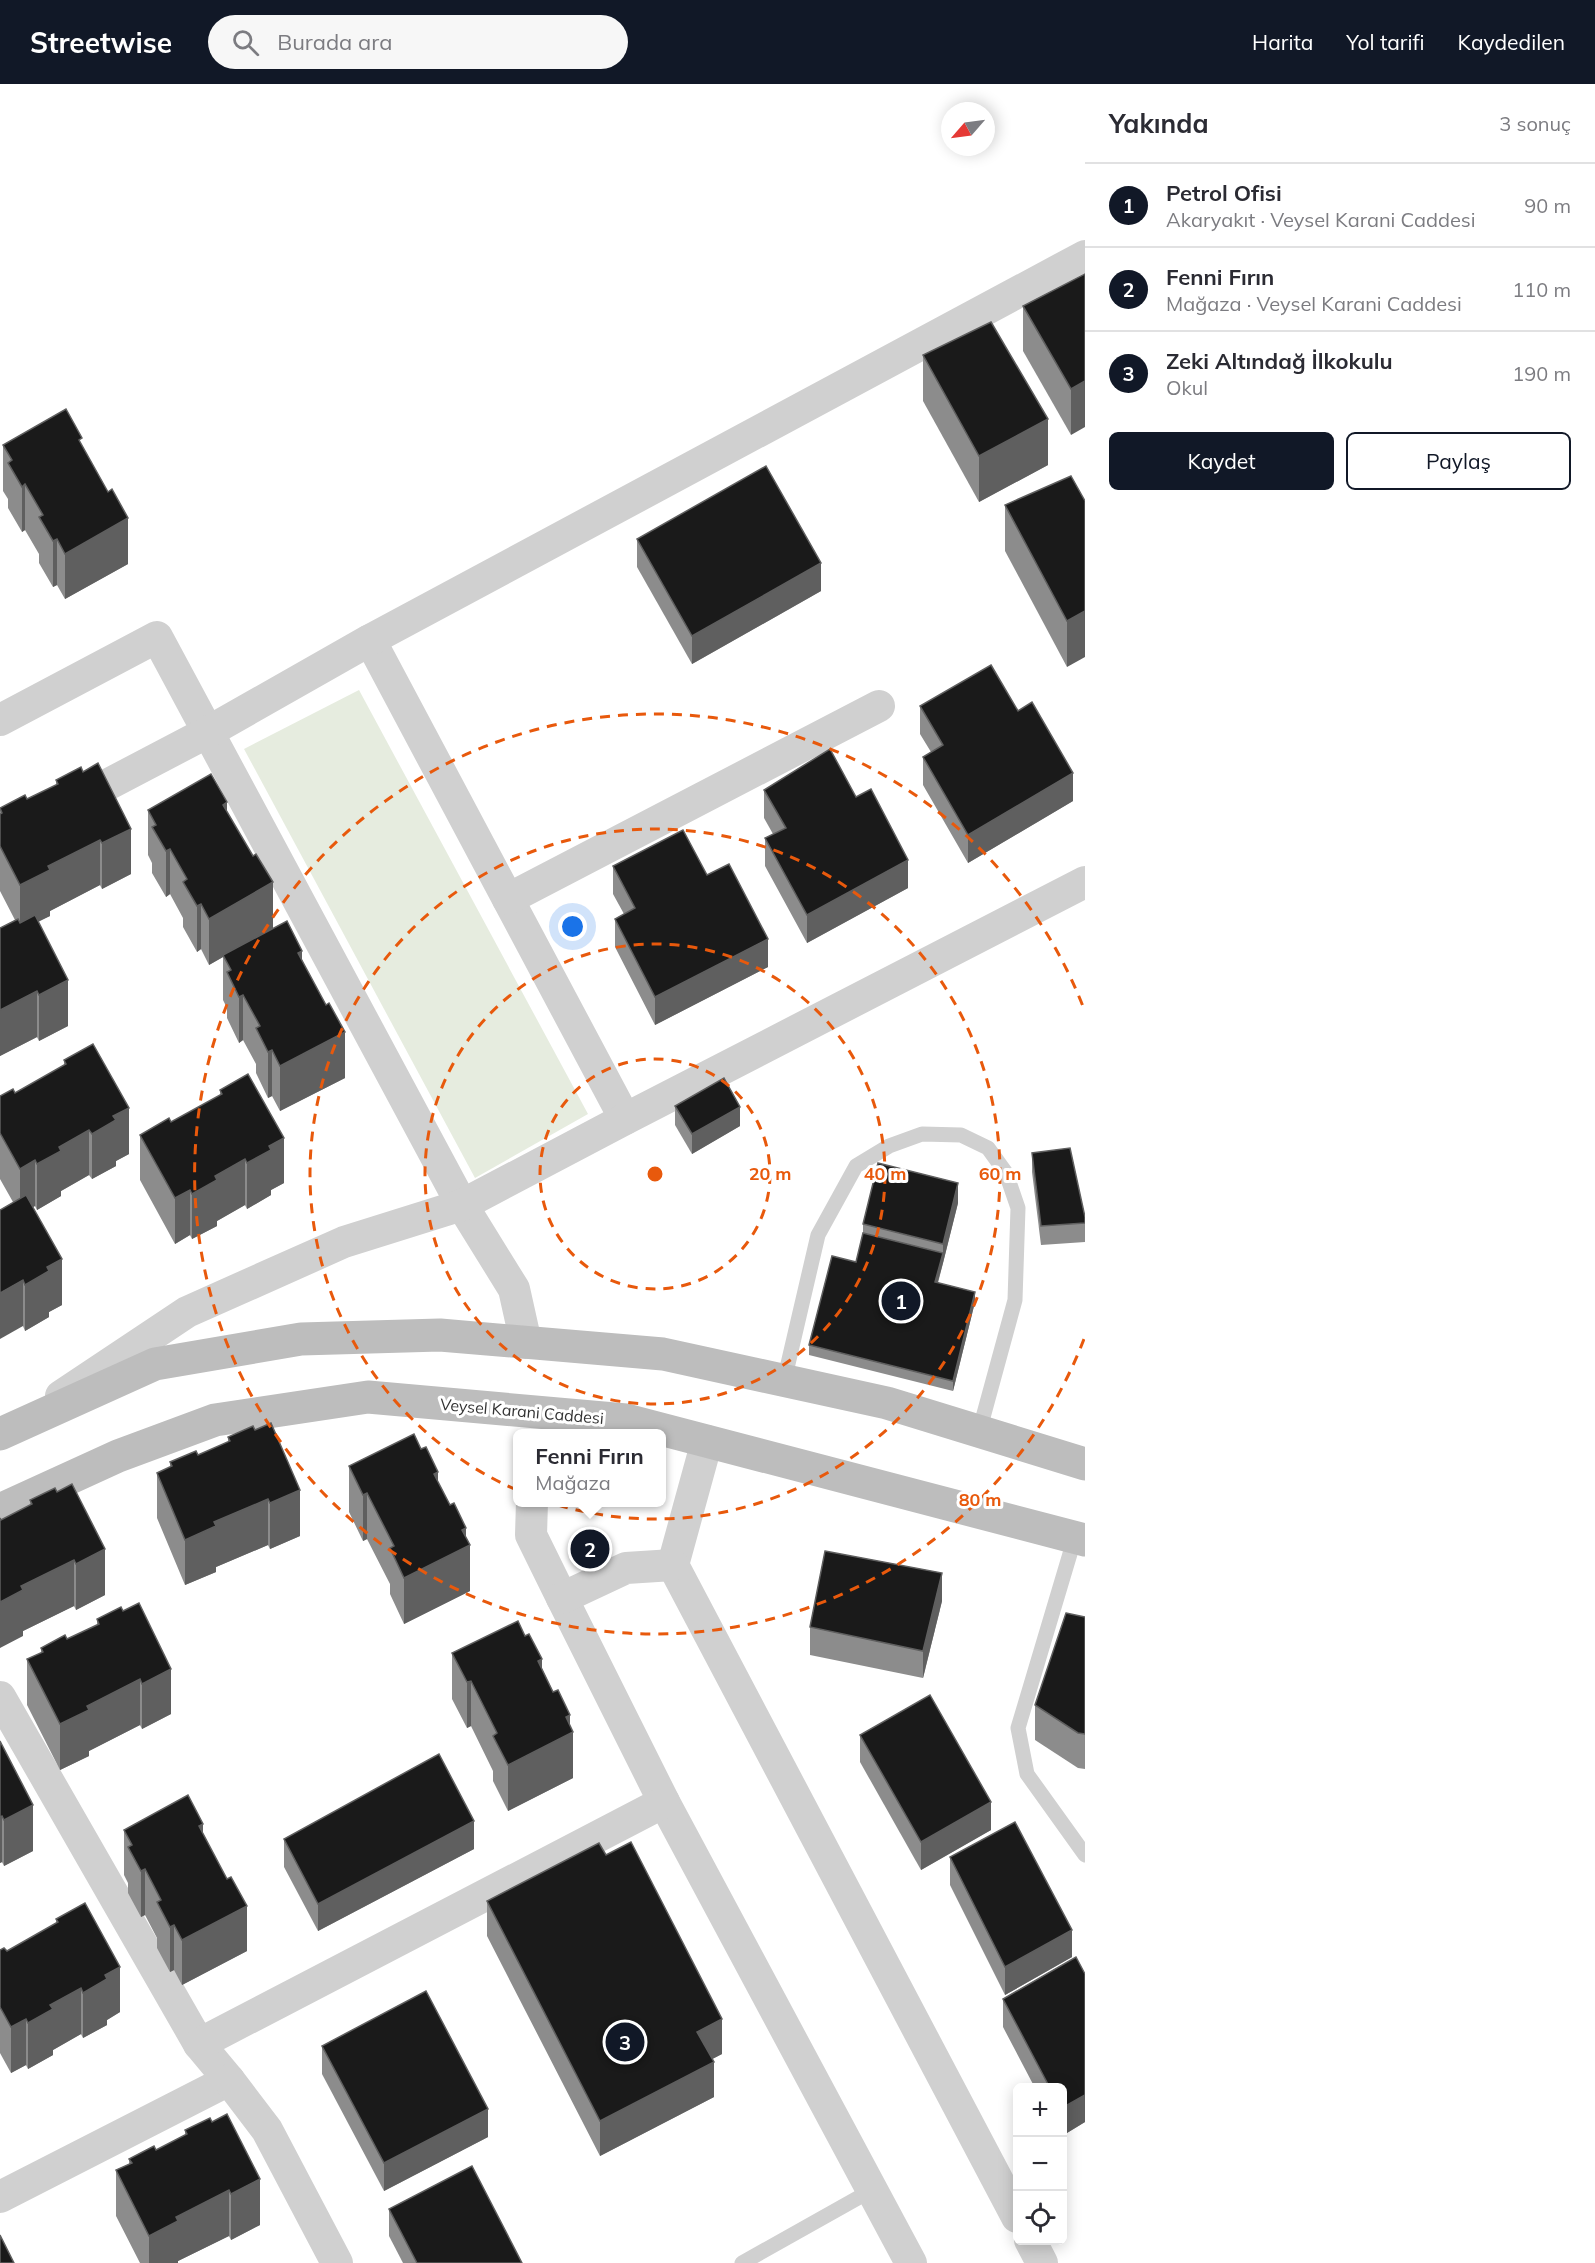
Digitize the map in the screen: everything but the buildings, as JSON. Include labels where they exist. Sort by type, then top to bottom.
[{"type":"main road","points":[[8,1430],[155,1364],[301,1339],[440,1335],[663,1354],[887,1403],[1085,1464]]},
{"type":"main road","name":"Veysel Karani Caddesi","points":[[0,1510],[118,1456],[215,1420],[368,1397],[534,1423],[626,1420],[661,1429]]},
{"type":"main road","name":"Veysel Karani Caddesi","points":[[666,1430],[1080,1539]]},
{"type":"street","points":[[0,841],[208,732],[370,640],[1085,256]]},
{"type":"street","points":[[0,720],[157,637],[462,1204],[514,1289],[526,1343]]},
{"type":"street","points":[[370,640],[625,1119]]},
{"type":"street","points":[[508,899],[879,706]]},
{"type":"street","points":[[8,1430],[187,1312],[344,1242],[462,1204],[1085,882]]},
{"type":"street","points":[[707,1441],[673,1565],[1013,2209]]},
{"type":"street","points":[[532,1507],[531,1535],[664,1802],[911,2263]]},
{"type":"street","points":[[562,1598],[626,1568],[673,1565]]},
{"type":"street","points":[[0,1698],[199,2044],[267,2130],[337,2263]]},
{"type":"street","points":[[199,2044],[664,1802]]},
{"type":"street","points":[[0,2197],[229,2080]]},
{"type":"street","points":[[1032,2245],[1042,2263]]},
{"type":"lane","points":[[784,1381],[818,1235],[856,1166],[889,1146],[922,1134],[961,1135],[988,1148],[1006,1173],[1018,1208],[1015,1300],[979,1432]]},
{"type":"lane","points":[[1080,1539],[1018,1728],[1027,1774],[1085,1855]]},
{"type":"lane","points":[[742,2263],[872,2190]]},
{"type":"shaded area","points":[[359,690],[588,1114],[475,1178],[244,749]]},
{"type":"place","name":"Petrol Ofisi","points":[[901,1301]]},
{"type":"place","name":"Fenni Fırın","points":[[590,1549]]},
{"type":"place","name":"Zeki Altındağ İlkokulu","points":[[625,2042]]}]
